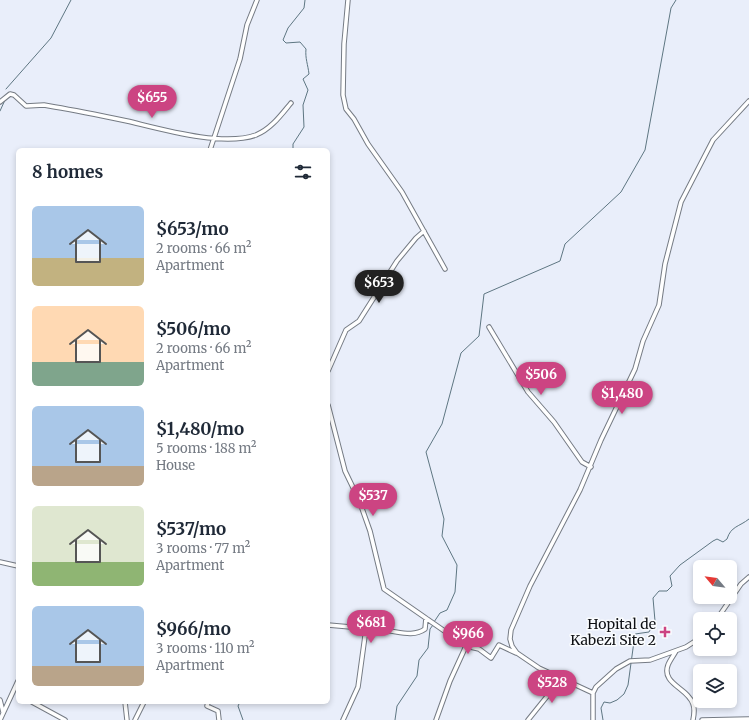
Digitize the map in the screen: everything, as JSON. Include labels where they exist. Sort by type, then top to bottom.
[{"type":"street","points":[[211,148],[240,59],[247,25],[257,0]]},
{"type":"street","points":[[348,0],[344,44],[343,96],[346,109],[354,118],[368,144],[402,192],[445,268]]},
{"type":"street","points":[[0,102],[10,94],[14,95],[26,106],[44,105],[55,107],[125,121],[171,133],[241,138],[256,134],[272,125],[291,102]]},
{"type":"street","points":[[517,654],[512,646],[510,638],[522,603],[591,467],[601,440],[634,369],[659,305],[665,264],[681,202],[713,140],[749,101]]},
{"type":"street","points":[[330,366],[346,330],[359,321],[397,261],[416,238],[424,232]]},
{"type":"street","points":[[489,328],[528,392],[564,435],[582,462],[591,467]]},
{"type":"street","points":[[330,413],[345,471],[359,500],[370,531],[384,589],[393,597],[466,646],[479,650],[491,658],[499,645],[539,668],[593,693]]},
{"type":"street","points":[[0,562],[16,566]]},
{"type":"street","points":[[722,612],[741,584],[749,577]]},
{"type":"street","points":[[330,625],[362,628],[371,631],[381,630],[400,634],[420,633],[425,629],[426,618]]},
{"type":"street","points":[[343,720],[358,687],[365,636],[371,631]]},
{"type":"street","points":[[593,720],[593,693],[605,678],[630,661],[650,660],[686,648],[693,643]]},
{"type":"street","points":[[436,720],[450,681],[466,646]]},
{"type":"street","points":[[676,651],[668,665],[667,676],[690,697],[693,705],[693,720]]},
{"type":"street","points":[[528,720],[561,679]]},
{"type":"street","points":[[0,720],[16,686]]},
{"type":"street","points":[[0,700],[3,713]]},
{"type":"street","points":[[36,704],[65,720]]},
{"type":"street","points":[[125,704],[127,720]]},
{"type":"street","points":[[135,720],[143,704]]},
{"type":"street","points":[[208,704],[207,706],[218,711],[219,720]]},
{"type":"street","points":[[702,720],[749,719]]},
{"type":"waterway","points":[[6,89],[51,38],[71,0]]},
{"type":"waterway","points":[[293,148],[293,144],[304,127],[303,105],[308,90],[303,79],[309,74],[306,49],[300,42],[286,43],[283,40],[288,28],[304,8],[305,0]]},
{"type":"waterway","points":[[434,622],[440,613],[447,610],[455,592],[457,565],[442,536],[444,519],[426,452],[442,424],[461,353],[479,336],[484,294],[560,261],[565,244],[621,192],[645,150],[671,8],[676,0]]},
{"type":"waterway","points":[[0,111],[5,100]]},
{"type":"waterway","points":[[603,720],[601,708],[604,702],[610,703],[617,700],[624,694],[628,685],[635,634],[649,632],[655,621],[653,598],[659,591],[667,591],[672,586],[670,576],[680,565],[713,541],[717,539],[723,542],[727,539],[733,529],[749,519]]},
{"type":"waterway","points":[[395,720],[397,706],[417,676],[419,660],[428,648],[430,629],[433,625]]},
{"type":"waterway","points":[[239,704],[238,706],[243,720]]},
{"type":"place","name":"Hopital de Kabezi Site 2","points":[[665,632]]}]
